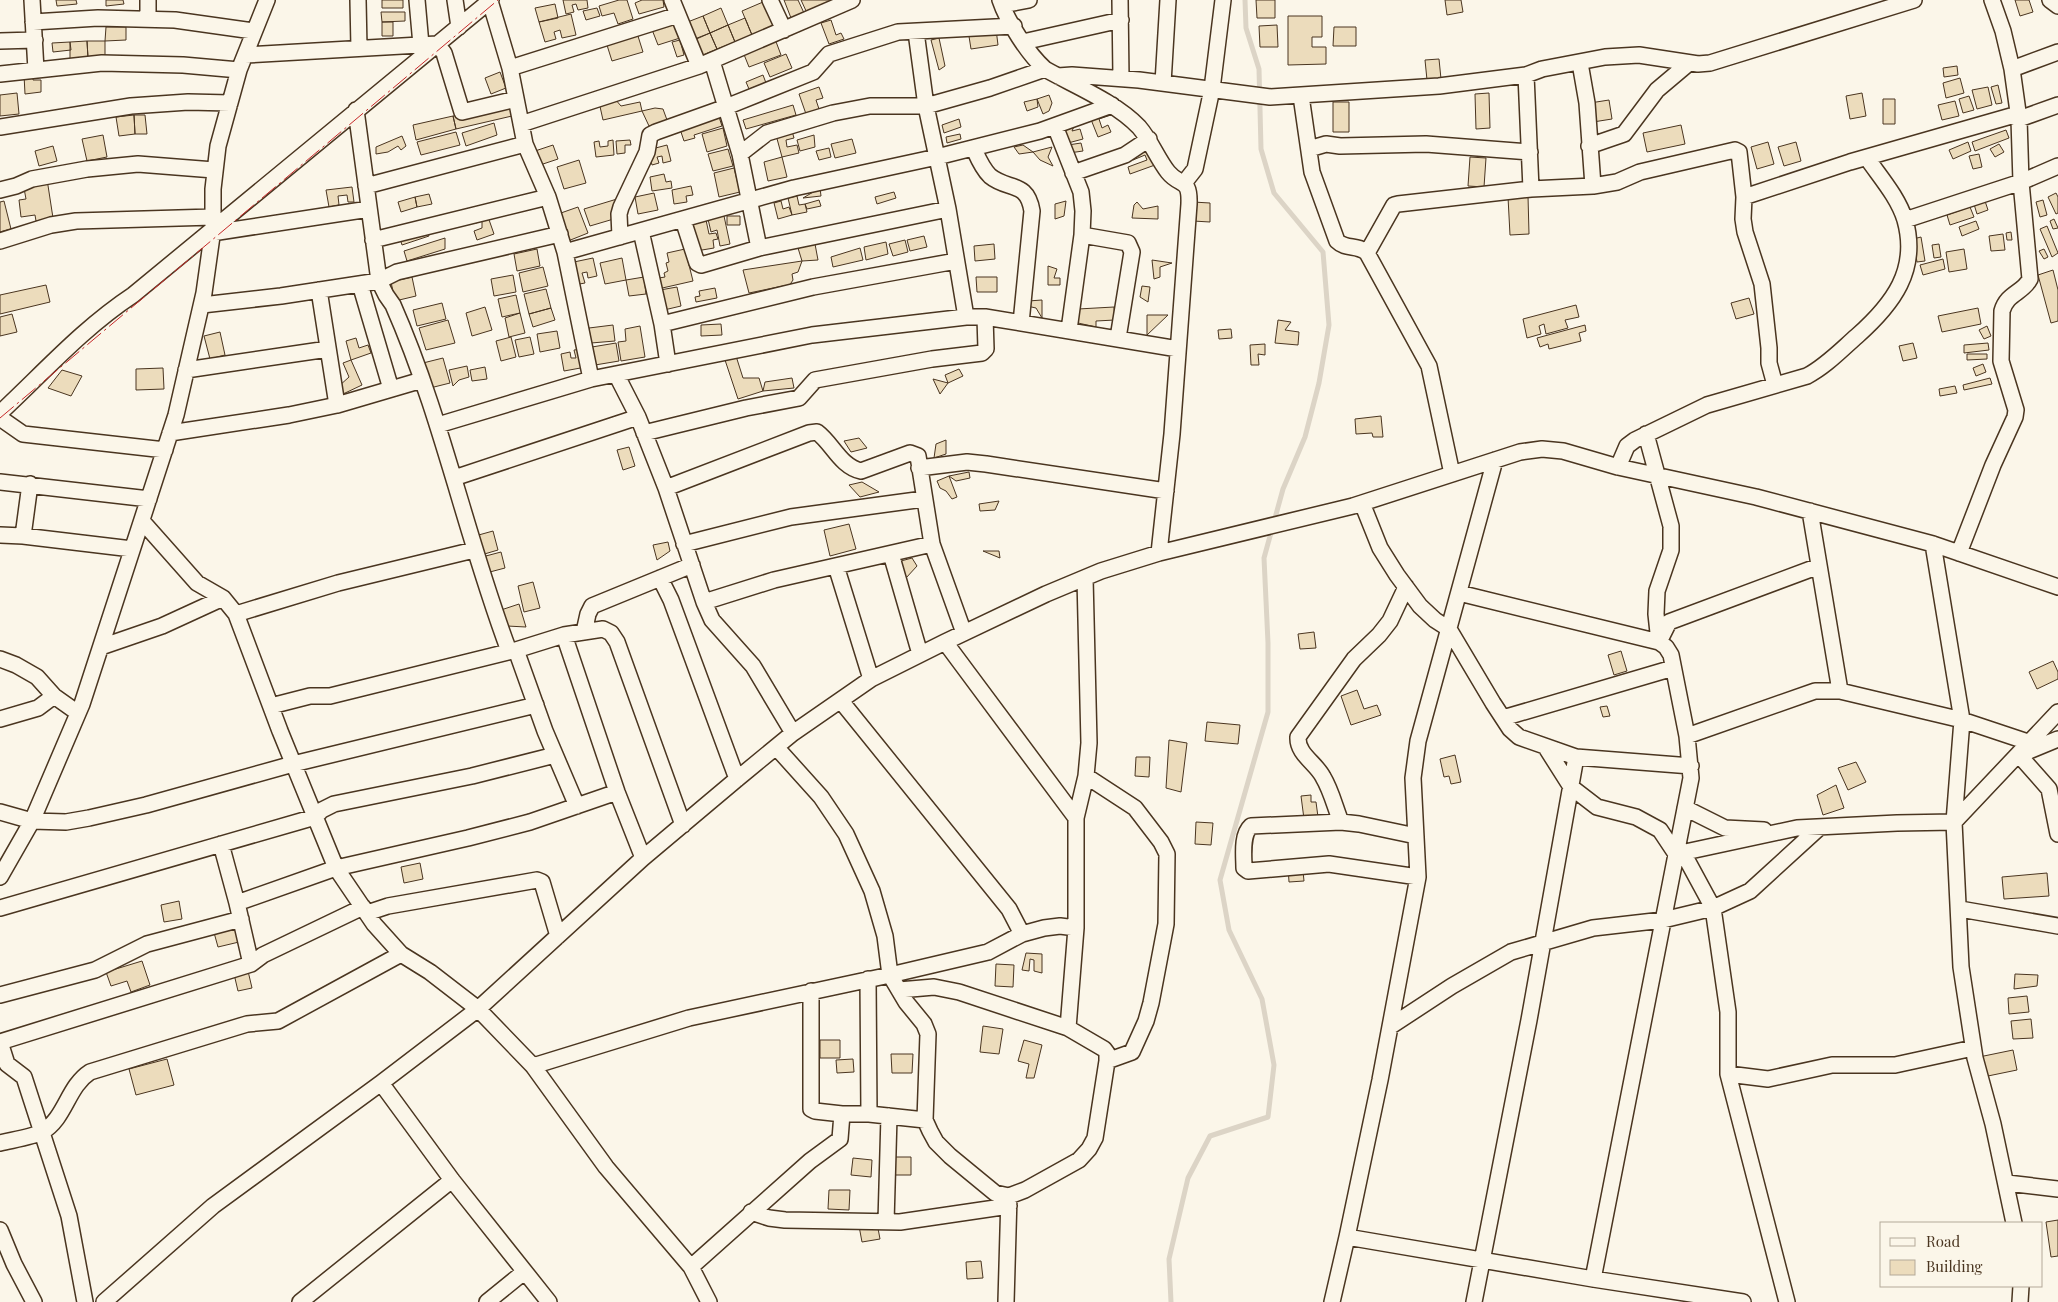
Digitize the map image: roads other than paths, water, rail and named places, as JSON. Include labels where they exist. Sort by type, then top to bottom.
[{"type":"street","points":[[32,0],[36,70]]},
{"type":"street","points":[[148,0],[148,19]]},
{"type":"street","points":[[1,874],[32,821],[78,713],[176,415],[202,305],[213,226],[214,170],[218,146],[239,70],[267,0]]},
{"type":"street","points":[[358,0],[359,48]]},
{"type":"street","points":[[418,0],[421,45]]},
{"type":"street","points":[[455,0],[459,26]]},
{"type":"street","points":[[672,0],[678,15],[706,63],[726,107],[740,154],[760,248]]},
{"type":"street","points":[[770,0],[784,30]]},
{"type":"street","points":[[1029,0],[1001,2],[1036,62],[1126,114],[1149,139],[1168,173],[1184,183],[1188,188],[1189,204],[1178,349],[1159,552]]},
{"type":"street","points":[[1120,0],[1121,78]]},
{"type":"street","points":[[1163,83],[1168,0]]},
{"type":"street","points":[[1184,183],[1194,169],[1212,89],[1223,0]]},
{"type":"street","points":[[740,154],[767,133],[833,113],[870,106],[926,106],[1051,72],[1121,78],[1270,97],[1439,86],[1526,75],[1542,69],[1605,57],[1639,55],[1689,63],[1710,64],[1914,0]]},
{"type":"street","points":[[1960,553],[1993,465],[2015,417],[2016,410],[2001,361],[2002,311],[2004,303],[2009,297],[2030,279],[2021,182],[2019,118],[2012,69],[2003,31],[1992,0]]},
{"type":"street","points":[[2050,0],[2058,6]]},
{"type":"street","points":[[0,413],[85,331],[133,294],[213,226],[490,1],[510,68],[525,144],[548,198],[565,252],[591,379]]},
{"type":"street","points":[[521,124],[706,63],[784,30],[843,2]]},
{"type":"street","points":[[510,68],[678,15]]},
{"type":"street","points":[[34,22],[98,18],[148,19],[186,21],[253,31]]},
{"type":"street","points":[[1023,42],[1121,20]]},
{"type":"street","points":[[620,237],[619,214],[621,207],[647,152],[650,136],[813,72],[829,54],[898,32],[1014,26]]},
{"type":"street","points":[[916,32],[926,106],[948,209],[966,317]]},
{"type":"street","points":[[0,41],[34,40]]},
{"type":"street","points":[[245,55],[437,44]]},
{"type":"street","points":[[437,44],[444,53],[462,112],[516,98]]},
{"type":"street","points":[[2012,69],[2058,52]]},
{"type":"street","points":[[1580,63],[1587,103],[1593,186]]},
{"type":"street","points":[[1589,146],[1624,134],[1658,90],[1689,63]]},
{"type":"street","points":[[0,74],[102,64],[183,65],[239,70]]},
{"type":"street","points":[[1526,75],[1531,189]]},
{"type":"street","points":[[1301,96],[1312,172],[1337,241],[1345,246],[1362,248],[1367,252],[1429,366],[1452,474]]},
{"type":"street","points":[[0,126],[131,106],[188,102],[230,103]]},
{"type":"street","points":[[1744,197],[1867,158],[2011,116],[2019,118],[2058,105]]},
{"type":"street","points":[[565,252],[794,188],[938,158],[1056,126],[1112,106]]},
{"type":"street","points":[[356,110],[379,281],[396,312],[438,425],[492,607],[536,706],[577,806]]},
{"type":"street","points":[[1056,126],[1081,192],[1082,235],[1069,330]]},
{"type":"street","points":[[1073,173],[1125,155],[1149,139]]},
{"type":"street","points":[[366,186],[525,144]]},
{"type":"street","points":[[1309,149],[1326,144],[1340,146],[1426,144],[1530,152]]},
{"type":"street","points":[[974,148],[984,170],[992,178],[1025,192],[1030,199],[1032,211],[1022,323]]},
{"type":"street","points":[[1367,252],[1394,205],[1531,189],[1593,186],[1617,182],[1640,172],[1735,150],[1738,152],[1744,197],[1744,232],[1762,284],[1769,363],[1775,385]]},
{"type":"street","points":[[1618,467],[1626,446],[1697,409],[1807,376],[1820,369],[1880,315],[1892,300],[1907,268],[1908,249],[1905,220],[1896,200],[1867,158]]},
{"type":"street","points":[[0,190],[32,179],[87,169],[138,164],[214,170]]},
{"type":"street","points":[[1905,220],[2021,182],[2058,166]]},
{"type":"street","points":[[373,240],[548,198]]},
{"type":"street","points":[[0,241],[51,225],[76,221],[213,226],[369,209]]},
{"type":"street","points":[[683,220],[699,264],[760,248],[948,209]]},
{"type":"street","points":[[641,231],[662,324],[668,364]]},
{"type":"street","points":[[202,305],[379,281],[397,272],[560,234]]},
{"type":"street","points":[[1082,235],[1128,243],[1131,247],[1132,252],[1118,338]]},
{"type":"street","points":[[662,324],[813,287],[956,261]]},
{"type":"street","points":[[360,284],[391,389]]},
{"type":"street","points":[[319,290],[336,406]]},
{"type":"street","points":[[438,425],[591,379],[812,335],[966,317],[984,317],[1178,349]]},
{"type":"street","points":[[644,433],[746,408],[800,398],[815,380],[932,359],[982,353],[986,349],[984,317]]},
{"type":"street","points":[[186,370],[328,349]]},
{"type":"street","points":[[616,374],[638,417],[666,488],[704,602],[712,620],[753,666],[793,733]]},
{"type":"street","points":[[170,433],[336,406],[422,380]]},
{"type":"street","points":[[454,478],[638,417]]},
{"type":"street","points":[[0,418],[23,434],[165,450]]},
{"type":"street","points":[[666,488],[809,433],[817,432],[846,465],[861,471],[910,453],[918,456],[932,544],[964,633]]},
{"type":"street","points":[[1646,434],[1671,526],[1671,550],[1657,592],[1656,614],[1659,642]]},
{"type":"street","points":[[104,1302],[213,1206],[381,1083],[478,1009],[643,858],[793,733],[871,679],[1046,594],[1085,578],[1159,552],[1362,503],[1520,452],[1542,449],[1563,451],[1618,467],[1810,511],[1933,544],[2058,587]]},
{"type":"street","points":[[1332,1302],[1390,1026],[1418,877],[1413,778],[1418,741],[1495,460]]},
{"type":"street","points":[[919,468],[967,462],[1166,491]]},
{"type":"street","points":[[0,482],[149,499]]},
{"type":"street","points":[[23,536],[30,484]]},
{"type":"street","points":[[684,544],[791,517],[924,499]]},
{"type":"street","points":[[1362,503],[1380,548],[1406,587],[1420,606],[1435,620],[1449,629],[1510,729],[1520,737],[1576,757],[1691,766]]},
{"type":"street","points":[[1810,511],[1840,691]]},
{"type":"street","points":[[142,521],[197,583],[223,598],[236,614],[270,706],[336,868],[374,924],[401,954],[430,972],[478,1009],[532,1066],[606,1167],[690,1267],[709,1302]]},
{"type":"street","points":[[0,535],[23,536],[132,550]]},
{"type":"street","points":[[704,602],[774,580],[932,544]]},
{"type":"street","points":[[1933,544],[1962,720],[1954,822],[1960,909],[1961,967],[1973,1048],[2007,1183],[2014,1222]]},
{"type":"street","points":[[236,614],[338,583],[474,550]]},
{"type":"street","points":[[892,554],[920,654]]},
{"type":"street","points":[[584,632],[592,606],[692,565]]},
{"type":"street","points":[[836,566],[871,679]]},
{"type":"street","points":[[1659,642],[1669,622],[1819,566]]},
{"type":"street","points":[[660,578],[671,600],[737,779]]},
{"type":"street","points":[[1068,1028],[1076,928],[1076,818],[1086,776],[1089,743],[1085,578]]},
{"type":"street","points":[[1341,822],[1323,776],[1300,749],[1298,737],[1354,659],[1379,635],[1390,621],[1406,587]]},
{"type":"street","points":[[1459,593],[1659,642],[1666,647],[1671,655],[1687,736],[1691,778],[1593,1279]]},
{"type":"street","points":[[101,646],[162,626],[223,598]]},
{"type":"street","points":[[270,706],[310,696],[330,696],[564,635],[604,629],[617,642],[683,825]]},
{"type":"street","points":[[564,635],[617,792],[643,858]]},
{"type":"street","points":[[945,642],[1076,818]]},
{"type":"street","points":[[0,659],[16,665],[37,677],[54,696],[78,713]]},
{"type":"street","points":[[1503,718],[1673,668]]},
{"type":"street","points":[[1687,736],[1816,691],[1840,691],[1962,720],[2031,743]]},
{"type":"street","points":[[0,719],[38,708],[54,696]]},
{"type":"street","points":[[841,701],[1010,909],[1022,934]]},
{"type":"street","points":[[0,812],[32,821],[66,822],[98,816],[146,805],[293,764],[536,706]]},
{"type":"street","points":[[1676,854],[1785,831],[1897,822],[1954,822],[2031,743],[2058,712]]},
{"type":"street","points":[[2019,755],[2058,738]]},
{"type":"street","points":[[1546,746],[1571,787],[1597,807],[1636,817],[1660,830],[1676,854],[1687,860],[1713,908],[1728,1012],[1728,1074],[1787,1302]]},
{"type":"street","points":[[776,747],[821,797],[846,834],[872,891],[885,936],[890,975],[906,1002],[924,1024],[928,1034],[925,1120],[936,1142],[995,1193],[1009,1201]]},
{"type":"street","points":[[2019,755],[2049,789],[2056,806],[2058,834]]},
{"type":"street","points":[[0,908],[315,817],[322,810],[334,804],[472,776],[555,756]]},
{"type":"street","points":[[1474,1302],[1543,942],[1576,757]]},
{"type":"street","points":[[1086,776],[1135,808],[1161,842],[1167,854],[1166,924],[1148,1012],[1132,1052],[1120,1058],[1107,1061]]},
{"type":"street","points":[[237,903],[336,868],[530,822],[617,792]]},
{"type":"street","points":[[1685,808],[1724,828],[1785,831]]},
{"type":"street","points":[[1416,836],[1341,822],[1251,826],[1247,829],[1244,844],[1244,868],[1248,871],[1329,864],[1418,877]]},
{"type":"street","points":[[1390,1026],[1452,986],[1511,952],[1593,928],[1663,920],[1713,908],[1750,892],[1820,827]]},
{"type":"street","points":[[221,844],[251,964]]},
{"type":"street","points":[[85,1302],[69,1216],[42,1132],[24,1077],[7,1064],[0,1042],[251,964],[263,955],[365,910],[538,880],[542,882],[558,936]]},
{"type":"street","points":[[1960,909],[2058,926]]},
{"type":"street","points":[[0,995],[95,970],[147,944],[241,919]]},
{"type":"street","points":[[532,1066],[689,1018],[988,952],[1022,934],[1044,928],[1060,926],[1076,928]]},
{"type":"street","points":[[0,1143],[42,1132],[61,1113],[80,1078],[90,1072],[247,1024],[278,1021],[401,954]]},
{"type":"street","points":[[868,979],[869,1114]]},
{"type":"street","points":[[751,1212],[769,1218],[785,1220],[886,1222],[918,1220],[1009,1201],[1079,1160],[1089,1150],[1095,1138],[1107,1061],[1107,1053],[1104,1049],[1068,1028],[946,988],[899,990]]},
{"type":"street","points":[[811,991],[810,1105],[814,1111],[925,1120]]},
{"type":"street","points":[[1728,1074],[1768,1079],[1832,1066],[1895,1065],[1973,1048]]},
{"type":"street","points":[[381,1083],[452,1180],[549,1302]]},
{"type":"street","points":[[690,1267],[810,1161],[840,1139],[842,1114]]},
{"type":"street","points":[[886,1222],[889,1116]]},
{"type":"street","points":[[300,1302],[452,1180]]},
{"type":"street","points":[[2007,1183],[2058,1188]]},
{"type":"street","points":[[1006,1302],[1009,1201]]},
{"type":"street","points":[[0,1230],[14,1264],[34,1302]]},
{"type":"street","points":[[1347,1237],[1593,1279],[1677,1297],[1743,1302]]},
{"type":"street","points":[[487,1302],[524,1272]]},
{"type":"street","points":[[2020,1302],[2022,1287]]},
{"type":"waterway","points":[[1171,1302],[1169,1259],[1188,1178],[1210,1136],[1268,1117],[1274,1065],[1262,999],[1229,930],[1220,880],[1268,712],[1268,643],[1264,558],[1283,489],[1305,437],[1319,383],[1329,325],[1323,252],[1274,193],[1261,149],[1259,69],[1246,28],[1245,0]]}]
